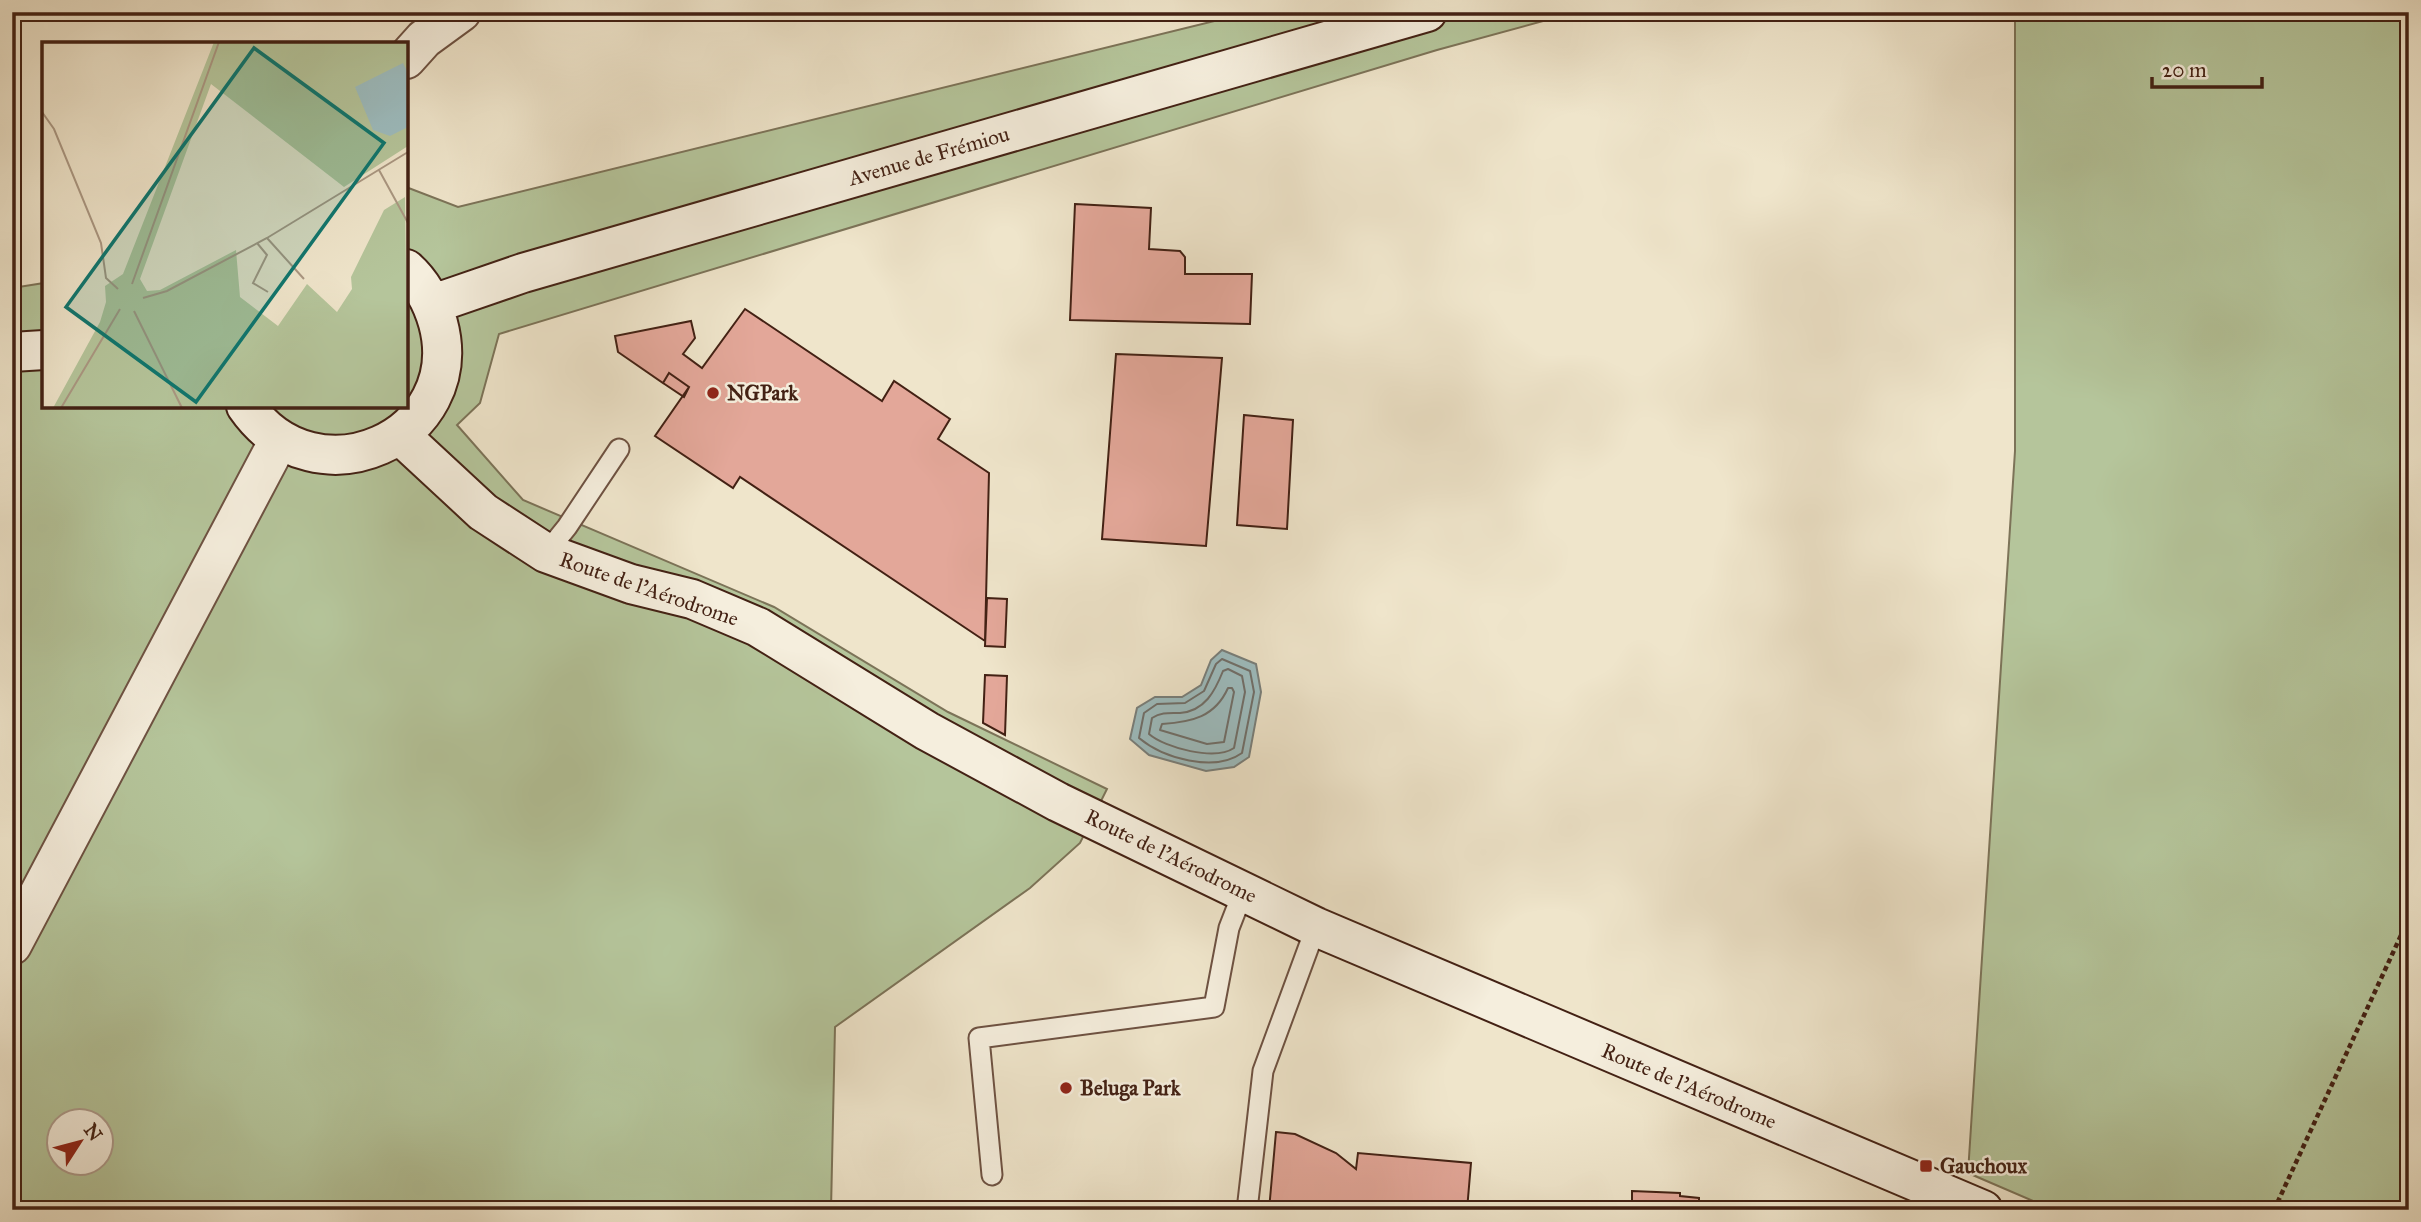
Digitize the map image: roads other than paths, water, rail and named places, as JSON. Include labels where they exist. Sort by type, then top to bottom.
[{"type":"street","points":[[408,57],[424,39],[461,12]]},
{"type":"street","name":"Avenue de Frémiou","points":[[433,304],[523,273],[1427,12]]},
{"type":"street","points":[[247,408],[257,422],[279,440],[309,453],[340,456],[372,450],[400,435],[425,408],[440,375],[442,339],[433,304],[417,279],[408,271]]},
{"type":"street","points":[[12,352],[42,350]]},
{"type":"street","name":"Route de l'Aérodrome","points":[[400,435],[483,512],[546,553],[631,584],[692,599],[758,627],[927,731],[1058,802],[1243,892],[1601,1049],[1983,1210]]},
{"type":"street","points":[[12,945],[279,440]]},
{"type":"lane","points":[[546,553],[567,527],[619,449]]},
{"type":"lane","points":[[992,1175],[979,1038],[1214,1007],[1229,928],[1243,892]]},
{"type":"lane","points":[[1247,1210],[1263,1071],[1316,926]]},
{"type":"water","points":[[1222,650],[1256,664],[1261,692],[1249,757],[1234,767],[1206,771],[1149,755],[1130,739],[1137,708],[1155,697],[1182,697],[1201,685],[1211,660]]},
{"type":"place","name":"NGPark","points":[[713,393]]},
{"type":"place","name":"Beluga Park","points":[[1066,1088]]},
{"type":"place","name":"Gauchoux","points":[[1926,1166]]}]
